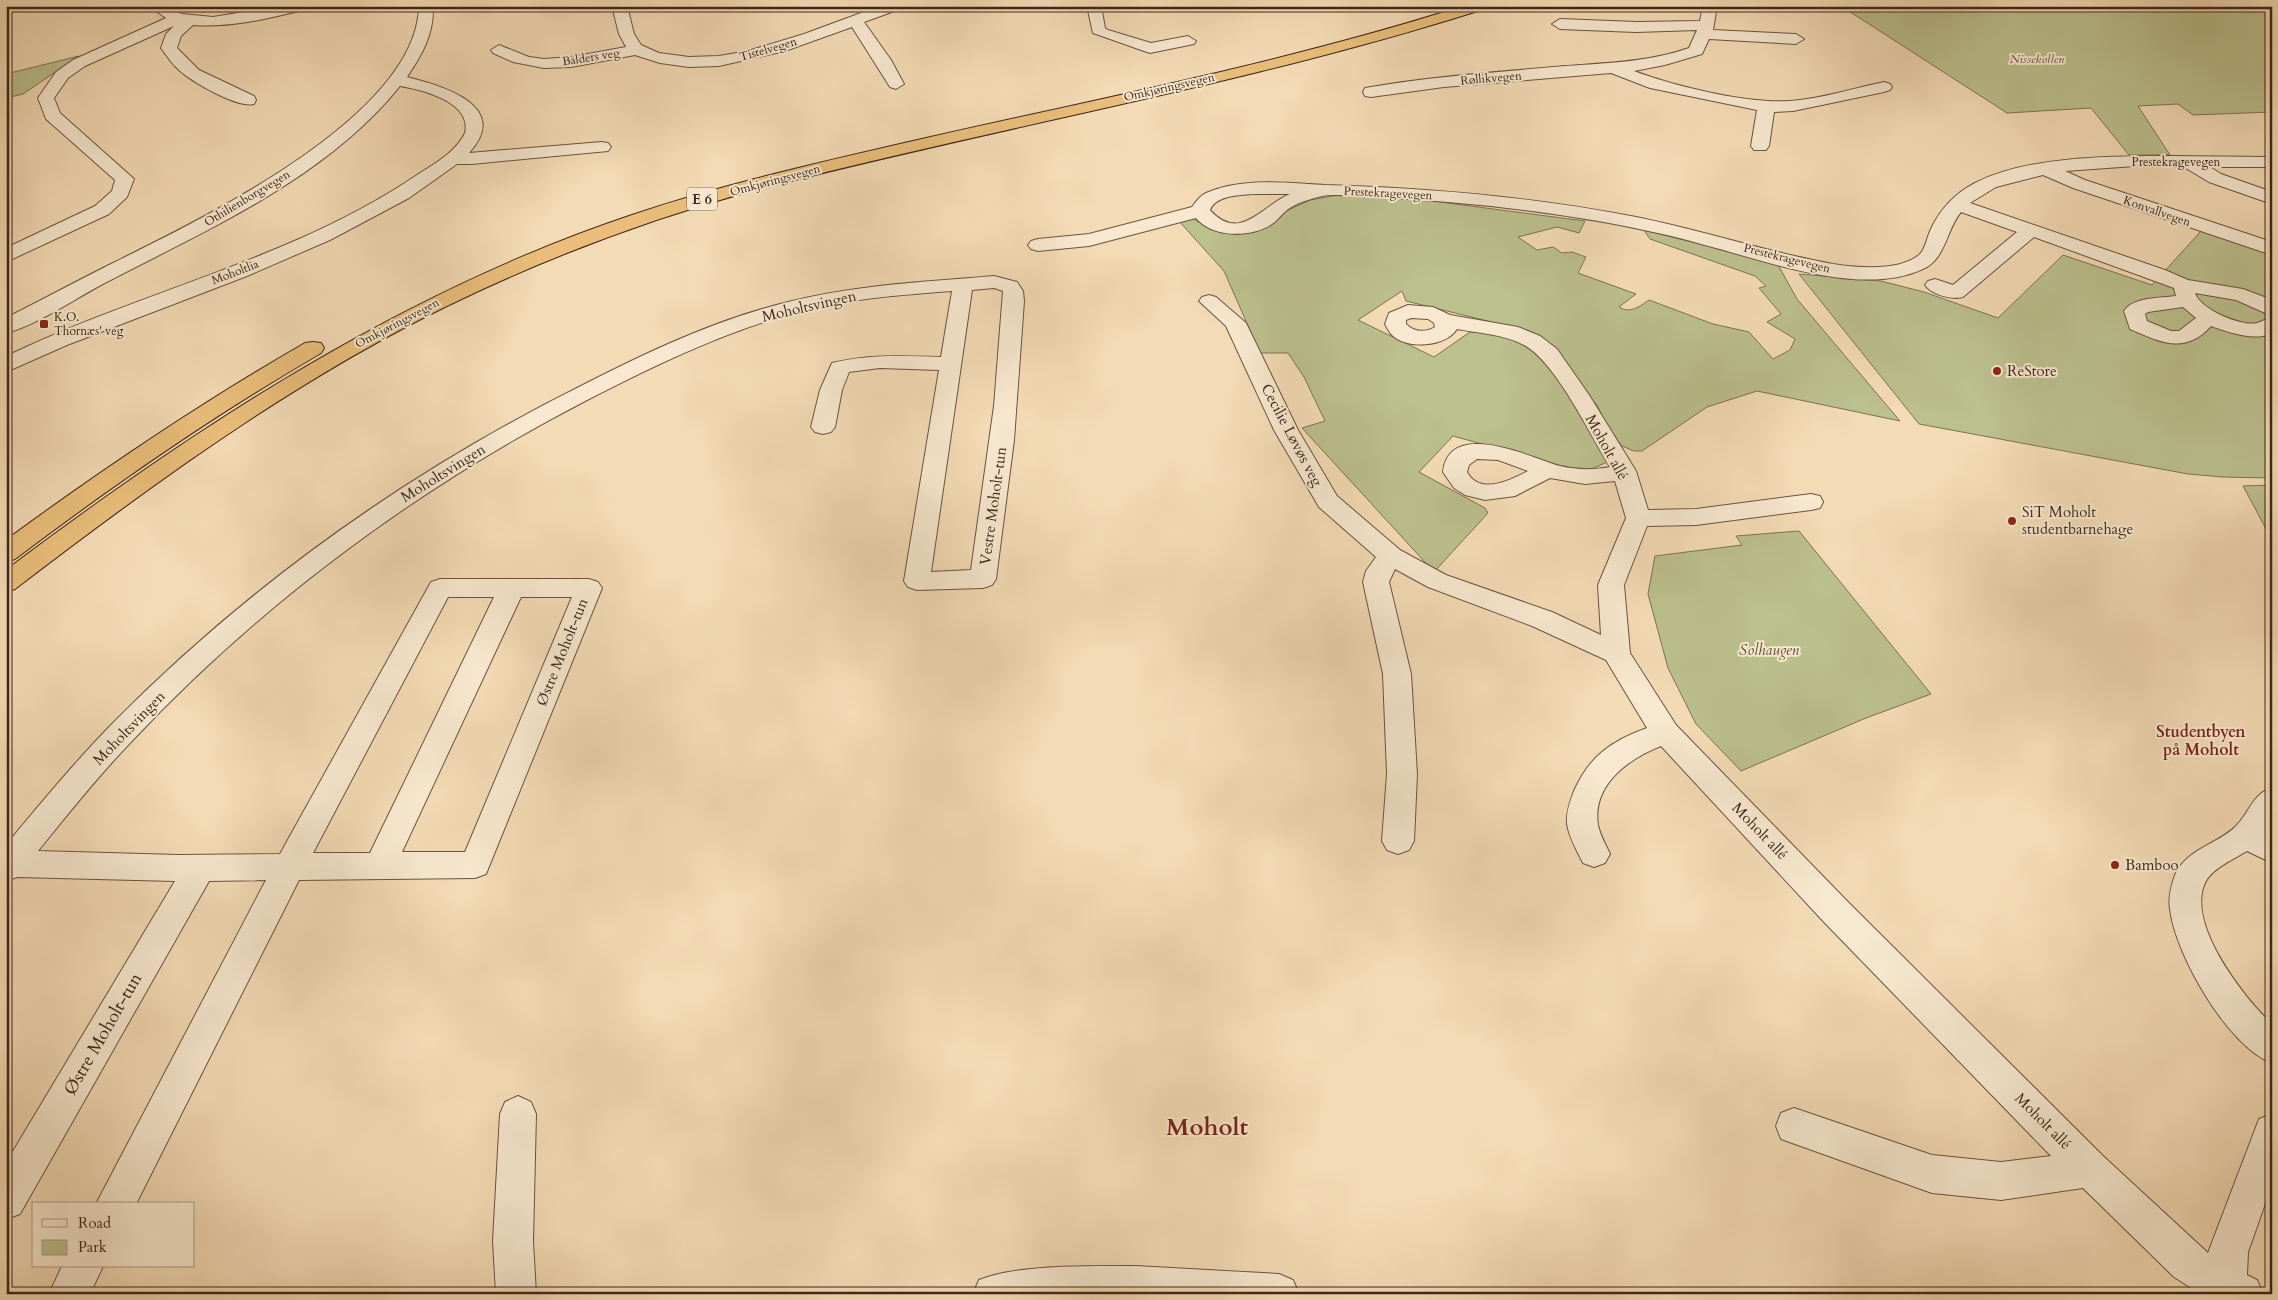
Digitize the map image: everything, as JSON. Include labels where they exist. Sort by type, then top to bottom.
[{"type":"highway","name":"Omkjøringsvegen","points":[[418,292],[512,249],[590,219],[672,193],[744,173],[1294,46],[1444,6]]},
{"type":"highway","name":"Omkjøringsvegen","points":[[6,583],[98,511],[210,434],[297,378],[452,294],[537,256],[662,211],[754,184],[1308,55],[1404,30],[1478,6]]},
{"type":"highway","name":"Omkjøringsvegen","points":[[6,553],[70,505],[183,426],[331,338]]},
{"type":"street","points":[[159,6],[164,12],[185,19],[229,19],[302,6]]},
{"type":"street","name":"Othilienborgvegen","points":[[6,326],[233,209],[282,179],[338,138],[364,116],[396,80],[412,57],[423,34],[426,6]]},
{"type":"street","name":"Balders veg","points":[[499,50],[521,60],[541,64],[568,62],[637,50],[628,37],[619,6]]},
{"type":"street","name":"Tistelvegen","points":[[637,50],[650,56],[679,62],[719,61],[759,53],[895,6]]},
{"type":"street","points":[[1094,6],[1098,30],[1103,34],[1150,48],[1188,41]]},
{"type":"street","name":"Røllikvegen","points":[[1371,92],[1416,84],[1611,68],[1680,57],[1696,51],[1705,29],[1710,6]]},
{"type":"street","points":[[185,19],[174,34],[169,48],[177,62],[203,80],[248,100]]},
{"type":"street","points":[[6,256],[102,210],[120,193],[125,179],[52,115],[46,98],[62,75],[79,63],[185,19]]},
{"type":"street","points":[[856,21],[883,60],[896,84]]},
{"type":"street","points":[[1560,24],[1705,29],[1796,40]]},
{"type":"street","name":"Røllikvegen","points":[[1611,68],[1656,85],[1766,107],[1793,106],[1884,87]]},
{"type":"street","name":"Moholtlia","points":[[6,365],[56,342],[267,260],[333,231],[394,199],[453,158],[469,142],[476,127],[472,116],[463,103],[418,84],[396,80]]},
{"type":"street","points":[[1760,146],[1766,107]]},
{"type":"street","points":[[453,158],[472,160],[602,147]]},
{"type":"street","name":"Prestekragevegen","points":[[1322,190],[1278,207],[1262,222],[1249,227],[1231,228],[1213,223],[1200,210],[1205,202],[1223,194],[1268,189],[1361,190],[1466,198],[1580,212],[1694,235],[1823,269],[1859,272],[1896,270],[1920,264],[1933,250],[1946,218],[1956,204],[1978,188],[1997,180],[2044,168],[2113,162],[2272,162]]},
{"type":"street","points":[[2191,163],[2215,178],[2272,198]]},
{"type":"street","name":"Konvallvegen","points":[[2044,168],[2079,184],[2272,249]]},
{"type":"street","points":[[1956,204],[2158,274],[2185,292],[2208,317],[2233,327],[2262,330],[2272,323]]},
{"type":"street","points":[[1038,245],[1089,240],[1200,210]]},
{"type":"street","points":[[1935,285],[1956,293],[2030,230]]},
{"type":"street","name":"Moholtsvingen","points":[[8,866],[62,799],[122,732],[182,674],[317,560],[399,501],[461,461],[588,390],[741,322],[790,308],[848,296],[994,282]]},
{"type":"street","name":"Vestre Moholt-tun","points":[[963,285],[917,582],[983,578],[1002,452],[1010,377],[1014,301],[1013,291],[1010,286],[994,282]]},
{"type":"street","points":[[2208,317],[2195,332],[2183,337],[2171,338],[2137,325],[2134,311],[2185,292],[2224,291],[2253,299],[2272,310]]},
{"type":"street","name":"Cecilie Løvøs veg","points":[[1209,301],[1235,322],[1286,430],[1328,501],[1391,556],[1436,581],[1542,619],[1616,653]]},
{"type":"street","name":"Moholt allé","points":[[1444,320],[1510,332],[1532,341],[1549,354],[1578,395],[1624,471],[1638,518],[1611,585],[1616,653],[1640,695],[1666,733],[1840,916],[2090,1169],[2188,1263],[2235,1290]]},
{"type":"street","points":[[823,427],[831,390],[840,368],[850,364],[951,364]]},
{"type":"street","points":[[1547,470],[1591,476],[1606,476],[1624,471]]},
{"type":"street","points":[[1638,518],[1696,517],[1810,502]]},
{"type":"street","points":[[1391,556],[1379,571],[1376,582],[1397,674],[1402,774],[1398,841]]},
{"type":"street","name":"Østre Moholt-tun","points":[[8,866],[200,868],[290,866],[380,864],[475,864],[589,588],[440,588],[290,866],[116,1202]]},
{"type":"street","points":[[380,864],[512,588]]},
{"type":"street","points":[[1594,854],[1583,826],[1582,809],[1594,783],[1612,758],[1645,740],[1666,733]]},
{"type":"street","points":[[2272,800],[2259,843],[2206,862],[2191,876],[2185,897],[2189,921],[2201,956],[2238,1014],[2272,1047]]},
{"type":"street","name":"Østre Moholt-tun","points":[[6,1200],[200,868]]},
{"type":"street","points":[[516,1294],[513,1241],[518,1114]]},
{"type":"street","points":[[1794,1126],[1932,1174],[2001,1181],[2090,1169]]},
{"type":"street","points":[[2235,1290],[2228,1252],[2272,1132]]},
{"type":"street","points":[[69,1294],[82,1268]]},
{"type":"street","points":[[993,1294],[1055,1286],[1118,1285],[1210,1287],[1280,1294]]},
{"type":"green space","name":"Nissekollen","points":[[1841,6],[2272,6],[2272,112],[2193,115],[2178,104],[2138,106],[2170,155],[2129,155],[2091,108],[2007,113]]},
{"type":"green space","points":[[79,56],[23,94],[6,98],[6,74]]},
{"type":"green space","points":[[1337,195],[1417,199],[1585,221],[1579,233],[1557,227],[1518,237],[1537,250],[1553,247],[1562,253],[1572,252],[1586,257],[1578,273],[1636,294],[1619,307],[1623,309],[1634,309],[1649,300],[1713,324],[1749,332],[1773,359],[1790,350],[1795,339],[1767,322],[1781,314],[1759,288],[1766,286],[1755,276],[1650,239],[1644,230],[1777,263],[1797,299],[1900,421],[1757,391],[1707,407],[1642,451],[1634,451],[1622,446],[1609,430],[1597,405],[1516,328],[1406,301],[1402,291],[1358,320],[1434,357],[1470,332],[1497,333],[1519,340],[1547,361],[1606,454],[1607,462],[1590,470],[1568,468],[1453,436],[1419,472],[1485,508],[1488,513],[1434,572],[1302,428],[1325,421],[1304,377],[1288,353],[1260,353],[1224,271],[1177,219],[1191,218],[1221,233],[1237,234],[1257,231],[1286,211],[1310,200]]},
{"type":"green space","points":[[2201,231],[2272,254],[2272,478],[2188,474],[1919,424],[1799,274],[1881,281],[1924,292],[1998,318],[2063,255],[2152,285]]},
{"type":"green space","points":[[2272,485],[2272,540],[2243,486]]},
{"type":"green space","name":"Solhaugen","points":[[1799,531],[1931,694],[1866,718],[1741,771],[1696,724],[1668,668],[1648,594],[1655,556],[1742,545],[1736,536]]},
{"type":"place","name":"K.O. Thornæs' veg","points":[[44,324]]},
{"type":"place","name":"ReStore","points":[[1997,371]]},
{"type":"place","name":"SiT Moholt studentbarnehage","points":[[2012,521]]},
{"type":"place","name":"Bamboo","points":[[2115,865]]},
{"type":"district","name":"Studentbyen på Moholt","points":[[2201,741]]},
{"type":"district","name":"Moholt","points":[[1207,1127]]}]
